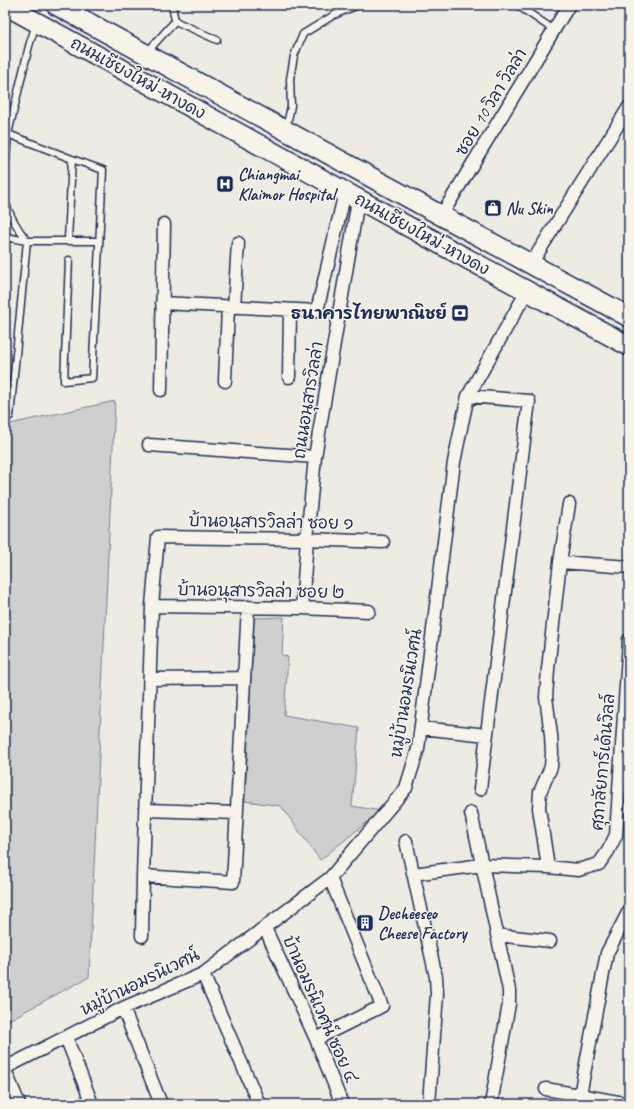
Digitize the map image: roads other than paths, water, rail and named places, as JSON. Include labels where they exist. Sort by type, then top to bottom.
[{"type":"main road","name":"ถนนเชียงใหม่-หางดง","points":[[56,5],[629,317]]},
{"type":"main road","name":"ถนนเชียงใหม่-หางดง","points":[[5,6],[629,346]]},
{"type":"main road","points":[[440,244],[447,219]]},
{"type":"street","name":"ซอย 10 วิลา วิลล่า","points":[[447,219],[569,5]]},
{"type":"street","points":[[531,264],[629,106]]},
{"type":"street","points":[[162,303],[317,311],[352,196]]},
{"type":"street","name":"ถนนอนุสารวิลล่า","points":[[302,608],[307,539],[316,457],[352,196]]},
{"type":"street","points":[[161,390],[164,224]]},
{"type":"street","points":[[226,381],[231,307],[238,243]]},
{"type":"street","name":"หมู่บ้านอมรนิเวศน์","points":[[5,1069],[123,1008],[203,974],[330,878],[406,788],[418,749],[454,462],[468,396],[526,291]]},
{"type":"street","points":[[289,377],[290,310]]},
{"type":"street","points":[[468,396],[529,401],[480,789]]},
{"type":"street","points":[[149,445],[316,457]]},
{"type":"street","points":[[548,867],[539,808],[540,792],[551,767],[552,735],[546,697],[560,562],[569,504]]},
{"type":"street","name":"บ้านอนุสารวิลล่า ซอย ๑","points":[[152,606],[158,537],[307,539],[383,542]]},
{"type":"street","points":[[560,562],[629,568]]},
{"type":"street","points":[[142,936],[152,606]]},
{"type":"street","name":"บ้านอนุสารวิลล่า ซอย ๒","points":[[152,606],[302,608],[369,611]]},
{"type":"street","points":[[143,876],[233,882],[248,607]]},
{"type":"street","name":"ศุภาลัยการ์เด้นวิลล์","points":[[413,874],[482,865],[548,867],[578,870],[599,864],[616,835],[629,640]]},
{"type":"street","points":[[150,680],[244,678]]},
{"type":"street","points":[[421,728],[487,735]]},
{"type":"street","points":[[146,810],[237,813]]},
{"type":"street","points":[[470,813],[509,990],[509,1004],[491,1104]]},
{"type":"street","points":[[406,841],[436,983],[437,994],[429,1104]]},
{"type":"street","points":[[316,1039],[382,1006],[330,878]]},
{"type":"street","points":[[580,1095],[607,953],[629,911]]},
{"type":"street","name":"บ้านอมรนิเวศน์ ซอย ๔","points":[[265,928],[316,1039],[342,1104]]},
{"type":"street","points":[[497,935],[550,941]]},
{"type":"street","points":[[203,974],[259,1104]]},
{"type":"street","points":[[123,1008],[161,1104]]},
{"type":"street","points":[[66,1037],[92,1104]]},
{"type":"street","points":[[5,1069],[19,1104]]},
{"type":"street","points":[[546,1089],[629,1104]]},
{"type":"lane","points":[[172,5],[175,21]]},
{"type":"lane","points":[[286,131],[291,106],[290,79],[294,56],[303,34],[334,15],[358,5]]},
{"type":"lane","points":[[518,5],[554,30]]},
{"type":"lane","points":[[146,54],[175,21]]},
{"type":"lane","points":[[175,21],[217,40]]},
{"type":"lane","points":[[5,172],[6,136],[37,23]]},
{"type":"lane","points":[[6,136],[103,170],[92,378],[64,382],[69,260]]},
{"type":"lane","points":[[68,240],[72,159]]},
{"type":"lane","points":[[5,201],[12,221],[27,241],[10,416],[5,418]]},
{"type":"lane","points":[[5,237],[27,241],[99,241]]},
{"type":"place","name":"Chiangmai Klaimor Hospital","points":[[225,184]]},
{"type":"place","name":"Nu Skin","points":[[493,208]]},
{"type":"place","name":"ธนาคารไทยพาณิชย์","points":[[460,313]]},
{"type":"place","name":"Decheeseo Cheese Factory","points":[[365,923]]}]
